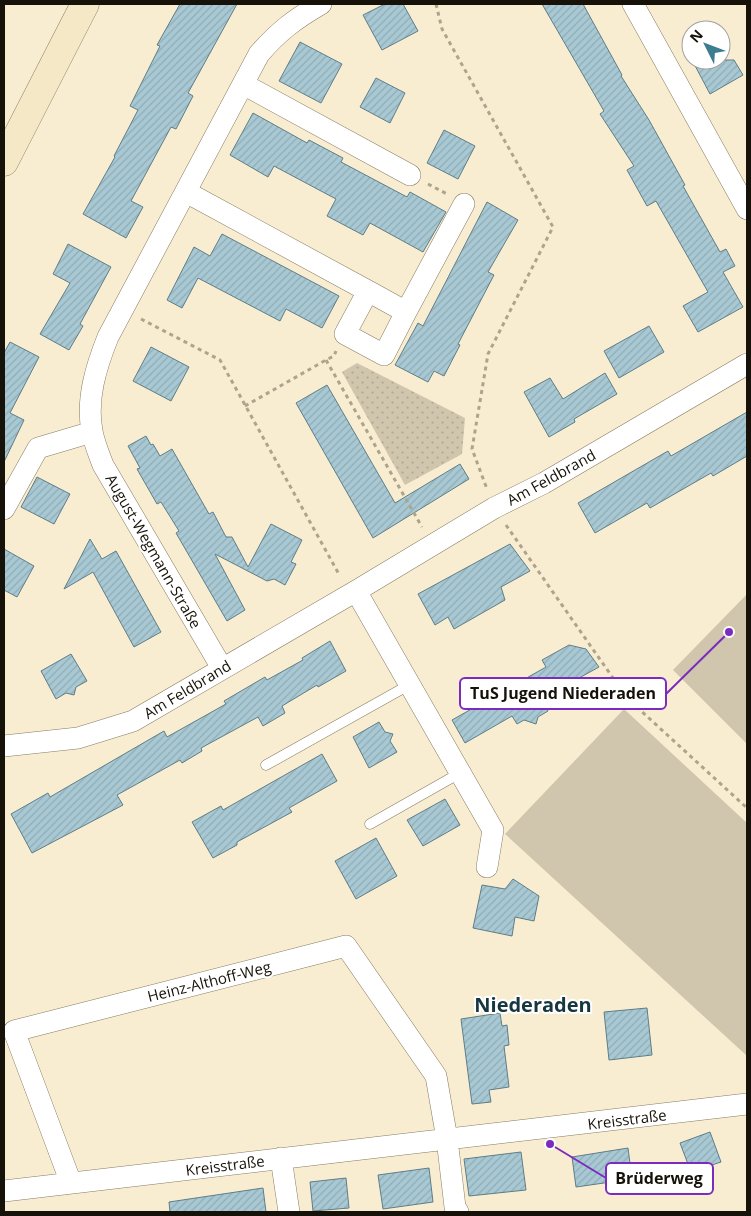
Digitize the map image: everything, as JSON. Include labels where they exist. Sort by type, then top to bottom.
[{"type":"street","points":[[4,162],[85,4]]},
{"type":"street","name":"August-Wegmann-Straße","points":[[222,668],[103,465],[92,432],[91,401],[96,368],[108,337],[259,54],[275,35],[299,17],[321,4]]},
{"type":"street","points":[[633,4],[747,209]]},
{"type":"street","points":[[243,84],[410,175]]},
{"type":"street","points":[[186,192],[406,312]]},
{"type":"street","points":[[368,291],[345,334],[384,355],[464,204]]},
{"type":"street","name":"Am Feldbrand","points":[[4,746],[78,738],[133,721],[494,508],[544,482],[747,364]]},
{"type":"street","points":[[4,510],[38,448],[92,432]]},
{"type":"street","points":[[356,591],[493,830],[487,867]]},
{"type":"street","name":"Heinz-Althoff-Weg","points":[[71,1183],[14,1031],[346,946],[436,1076],[447,1140]]},
{"type":"street","name":"Kreisstraße","points":[[4,1191],[747,1104]]},
{"type":"street","points":[[447,1140],[458,1212]]},
{"type":"street","points":[[281,1158],[289,1212]]},
{"type":"lane","points":[[266,765],[410,685]]},
{"type":"lane","points":[[370,824],[460,773]]},
{"type":"path","points":[[436,4],[442,29],[553,227],[488,354],[472,449],[494,508],[627,698],[747,808]]},
{"type":"path","points":[[410,175],[464,204]]},
{"type":"path","points":[[123,309],[220,360],[339,575],[356,591]]},
{"type":"path","points":[[245,406],[334,356],[345,334]]},
{"type":"path","points":[[326,360],[432,545]]},
{"type":"shaded area","points":[[357,363],[465,418],[462,454],[405,485],[342,372]]},
{"type":"shaded area","points":[[747,594],[747,744],[673,670]]},
{"type":"shaded area","points":[[624,709],[747,823],[747,1056],[505,834]]},
{"type":"building","points":[[180,4],[237,4],[188,93],[193,96],[176,129],[171,127],[131,201],[143,207],[126,238],[83,214],[115,157],[138,110],[130,106],[160,46],[157,45]]},
{"type":"building","points":[[385,4],[403,4],[418,31],[382,50],[363,15]]},
{"type":"building","points":[[542,4],[583,4],[621,76],[649,120],[685,185],[683,186],[720,252],[726,249],[735,266],[723,272],[743,307],[698,332],[683,306],[708,292],[656,201],[647,206],[627,170],[634,166],[600,114],[604,111]]},
{"type":"building","points":[[300,42],[342,64],[321,103],[279,81]]},
{"type":"building","points":[[731,60],[734,60],[743,75],[710,94],[697,70],[731,70]]},
{"type":"building","points":[[376,78],[405,93],[390,123],[360,107]]},
{"type":"building","points":[[253,113],[307,143],[309,140],[343,158],[341,162],[407,197],[410,192],[446,212],[423,252],[370,223],[363,235],[327,216],[336,199],[274,166],[268,177],[230,155]]},
{"type":"building","points":[[444,130],[475,146],[458,179],[427,163]]},
{"type":"building","points":[[487,202],[518,220],[488,272],[494,275],[458,344],[460,345],[444,376],[434,371],[428,382],[395,365],[418,323],[423,326]]},
{"type":"building","points":[[222,234],[339,296],[322,328],[286,309],[280,321],[198,278],[182,308],[167,300],[194,247],[210,256]]},
{"type":"building","points":[[68,244],[111,267],[80,324],[83,326],[69,350],[40,334],[70,283],[53,274]]},
{"type":"building","points":[[649,326],[664,352],[619,378],[604,351]]},
{"type":"building","points":[[10,342],[39,357],[10,413],[24,420],[4,462],[4,353]]},
{"type":"building","points":[[151,347],[189,367],[171,401],[133,381]]},
{"type":"building","points":[[605,373],[617,394],[574,419],[575,422],[549,437],[524,392],[550,378],[563,399]]},
{"type":"building","points":[[327,385],[395,503],[460,464],[469,479],[373,538],[296,403]]},
{"type":"building","points":[[747,412],[747,456],[713,476],[711,473],[650,508],[647,503],[595,533],[578,503],[668,451],[671,456]]},
{"type":"building","points":[[146,436],[160,456],[172,449],[209,514],[213,512],[226,537],[232,537],[248,567],[271,524],[302,540],[291,562],[296,564],[285,585],[274,579],[267,581],[215,554],[245,610],[227,621],[176,533],[179,531],[161,502],[157,504],[137,469],[140,468],[128,446]]},
{"type":"building","points":[[37,477],[70,494],[54,524],[21,507]]},
{"type":"building","points":[[90,539],[102,559],[116,551],[161,632],[134,647],[93,572],[64,589]]},
{"type":"building","points":[[510,544],[530,571],[501,587],[505,600],[454,629],[448,617],[435,625],[418,594]]},
{"type":"building","points":[[4,549],[34,566],[17,597],[4,590]]},
{"type":"building","points":[[330,641],[346,671],[318,687],[317,685],[282,706],[285,713],[263,726],[258,717],[201,748],[202,751],[182,763],[180,760],[117,795],[123,805],[32,853],[11,814],[48,793],[50,797],[164,731],[167,737],[226,704],[224,701],[265,677],[267,680],[303,660],[302,658]]},
{"type":"building","points":[[569,645],[586,649],[599,667],[541,699],[548,711],[538,717],[536,724],[524,720],[517,724],[512,716],[465,743],[452,720],[546,667],[542,660]]},
{"type":"building","points":[[71,654],[87,681],[76,687],[74,695],[66,693],[56,699],[41,671]]},
{"type":"building","points":[[379,722],[385,732],[393,734],[390,741],[397,752],[369,768],[353,737]]},
{"type":"building","points":[[322,754],[337,781],[289,808],[292,812],[237,842],[237,845],[213,858],[192,822],[221,806],[223,810]]},
{"type":"building","points":[[445,799],[460,825],[423,846],[407,820]]},
{"type":"building","points":[[376,838],[397,876],[356,899],[335,861]]},
{"type":"building","points":[[513,879],[539,896],[534,921],[515,917],[512,936],[473,928],[482,885],[505,889]]},
{"type":"building","points":[[647,1008],[652,1055],[609,1060],[604,1012]]},
{"type":"building","points":[[500,1013],[502,1026],[507,1025],[509,1045],[504,1046],[509,1087],[489,1090],[491,1102],[472,1104],[461,1019]]},
{"type":"building","points":[[710,1132],[721,1162],[691,1172],[680,1143]]},
{"type":"building","points":[[628,1148],[632,1179],[576,1187],[572,1157]]},
{"type":"building","points":[[521,1152],[526,1190],[469,1196],[464,1159]]},
{"type":"building","points":[[429,1168],[433,1202],[383,1209],[378,1175]]},
{"type":"building","points":[[346,1178],[349,1208],[313,1211],[310,1182]]},
{"type":"building","points":[[263,1188],[266,1212],[170,1212],[169,1202]]},
{"type":"place","name":"TuS Jugend Niederaden","points":[[729,632]]},
{"type":"place","name":"Brüderweg","points":[[550,1144]]},
{"type":"district","name":"Niederaden","points":[[533,1004]]}]
